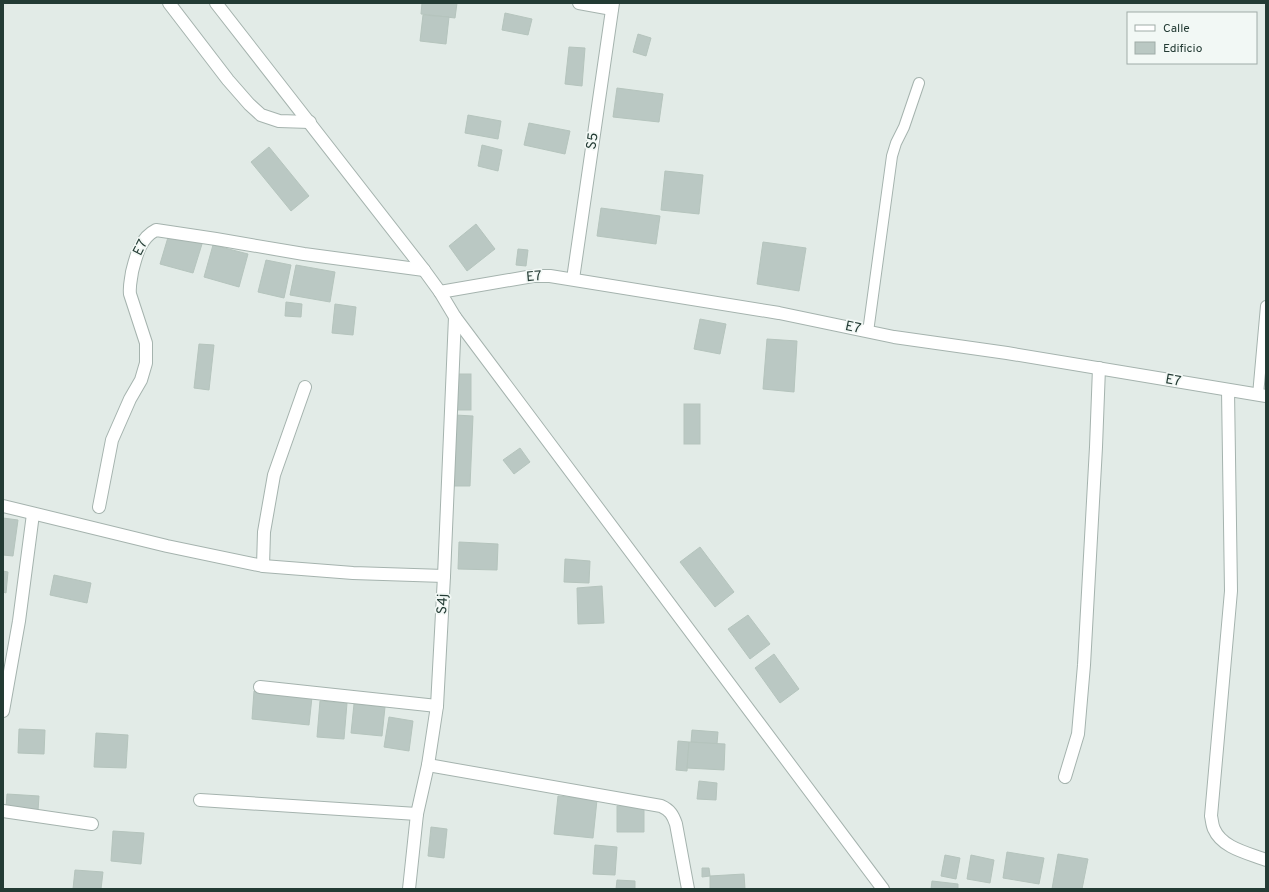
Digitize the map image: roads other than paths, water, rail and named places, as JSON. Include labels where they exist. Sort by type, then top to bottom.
[{"type":"street","points":[[169,3],[228,80],[261,115],[279,121],[310,122]]},
{"type":"street","points":[[216,3],[424,270],[440,292],[455,317],[883,889]]},
{"type":"street","points":[[579,3],[612,6]]},
{"type":"street","name":"S5","points":[[573,279],[612,6]]},
{"type":"street","name":"E7","points":[[99,507],[112,440],[130,399],[141,380],[146,363],[146,343],[129,287],[136,255],[144,239],[150,233],[156,230],[304,254],[424,270]]},
{"type":"street","name":"E7","points":[[440,292],[533,276],[550,276],[779,313],[894,337],[1099,368],[1262,395]]},
{"type":"street","name":"S4j","points":[[409,889],[417,814],[428,765],[437,706],[455,317]]},
{"type":"street","points":[[1065,777],[1078,734],[1084,665],[1099,368]]},
{"type":"street","points":[[263,566],[264,532],[274,475],[305,387]]},
{"type":"street","points":[[1228,390],[1230,591],[1211,816],[1214,829],[1221,840],[1232,847],[1266,860]]},
{"type":"street","points":[[3,506],[166,546],[263,566],[353,573],[444,576]]},
{"type":"street","points":[[3,711],[19,621],[34,514]]},
{"type":"street","points":[[260,687],[437,706]]},
{"type":"street","points":[[428,765],[662,806],[672,815],[676,824],[688,889]]},
{"type":"street","points":[[200,800],[417,814]]},
{"type":"street","points":[[3,811],[92,824]]},
{"type":"lane","points":[[868,332],[892,156],[896,143],[904,127],[918,83]]},
{"type":"lane","points":[[1262,395],[1266,306]]}]
